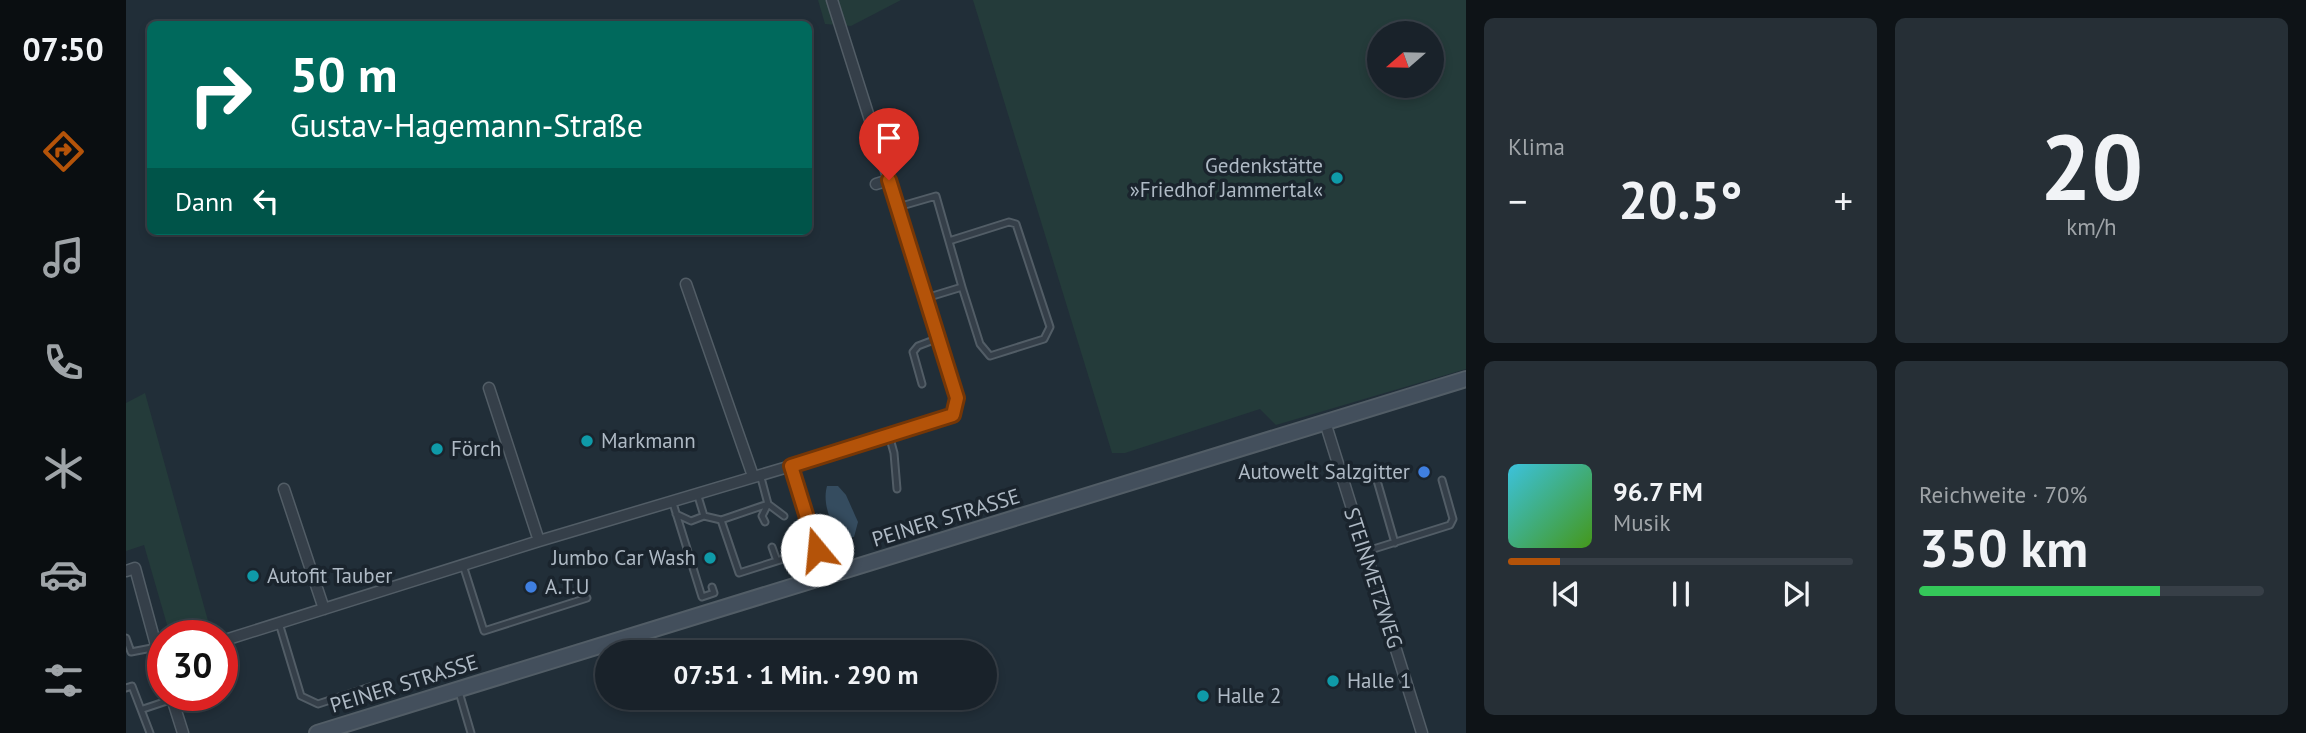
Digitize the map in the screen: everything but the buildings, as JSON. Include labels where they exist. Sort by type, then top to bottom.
[{"type":"main road","name":"PEINER STRASSE","points":[[317,733],[1466,379]]},
{"type":"street","points":[[238,635],[953,415],[957,398],[832,0]]},
{"type":"street","points":[[876,184],[889,180]]},
{"type":"street","points":[[686,285],[756,475]]},
{"type":"street","points":[[489,388],[539,541]]},
{"type":"street","name":"STEINMETZWEG","points":[[1325,422],[1422,733]]},
{"type":"street","points":[[791,466],[825,577]]},
{"type":"street","points":[[284,489],[324,609]]},
{"type":"street","points":[[126,571],[135,568],[149,620]]},
{"type":"street","points":[[176,711],[183,733]]},
{"type":"lane","points":[[898,207],[936,196],[962,287],[979,344],[990,356],[1044,339],[1050,327],[1016,224],[1009,222],[949,241]]},
{"type":"lane","points":[[926,298],[962,287]]},
{"type":"lane","points":[[922,384],[913,352],[918,346],[939,338]]},
{"type":"lane","points":[[889,435],[894,453],[897,489]]},
{"type":"lane","points":[[756,475],[768,504],[784,516]]},
{"type":"lane","points":[[1376,477],[1395,543]]},
{"type":"lane","points":[[1364,552],[1450,525],[1453,519],[1442,480]]},
{"type":"lane","points":[[697,493],[704,516]]},
{"type":"lane","points":[[672,500],[702,597],[714,593],[712,587]]},
{"type":"lane","points":[[676,514],[691,521],[704,516],[721,520],[768,504]]},
{"type":"lane","points":[[765,522],[762,516],[768,504]]},
{"type":"lane","points":[[721,520],[739,573],[796,555],[791,540]]},
{"type":"lane","points":[[691,521],[694,531]]},
{"type":"lane","points":[[772,547],[777,561]]},
{"type":"lane","points":[[463,565],[484,631],[587,598]]},
{"type":"lane","points":[[279,623],[302,696],[318,704],[370,687]]},
{"type":"lane","points":[[126,638],[131,652],[147,649]]},
{"type":"lane","points":[[126,688],[132,686],[150,733]]},
{"type":"lane","points":[[458,690],[471,733]]},
{"type":"lane","points":[[143,709],[147,707]]},
{"type":"green space","points":[[818,0],[901,0],[851,26],[825,24]]},
{"type":"green space","points":[[973,0],[1466,0],[1466,369],[1276,425],[1260,409],[1125,453],[1112,453]]},
{"type":"green space","points":[[145,393],[208,620],[166,620],[144,545],[126,551],[126,403]]},
{"type":"water","points":[[827,486],[838,486],[846,495],[858,522],[854,537],[841,538],[834,526],[828,514]]},
{"type":"place","name":"Gedenkstätte »Friedhof Jammertal«","points":[[1337,178]]},
{"type":"place","name":"Markmann","points":[[587,441]]},
{"type":"place","name":"Förch","points":[[437,449]]},
{"type":"place","name":"Autowelt Salzgitter","points":[[1424,472]]},
{"type":"place","name":"Jumbo Car Wash","points":[[710,558]]},
{"type":"place","name":"Autofit Tauber","points":[[253,576]]},
{"type":"place","name":"A.T.U","points":[[531,587]]},
{"type":"place","name":"Halle 1","points":[[1333,681]]},
{"type":"place","name":"Halle 2","points":[[1203,696]]},
{"type":"route","points":[[817,550],[791,466],[953,415],[957,398],[889,180]]}]
